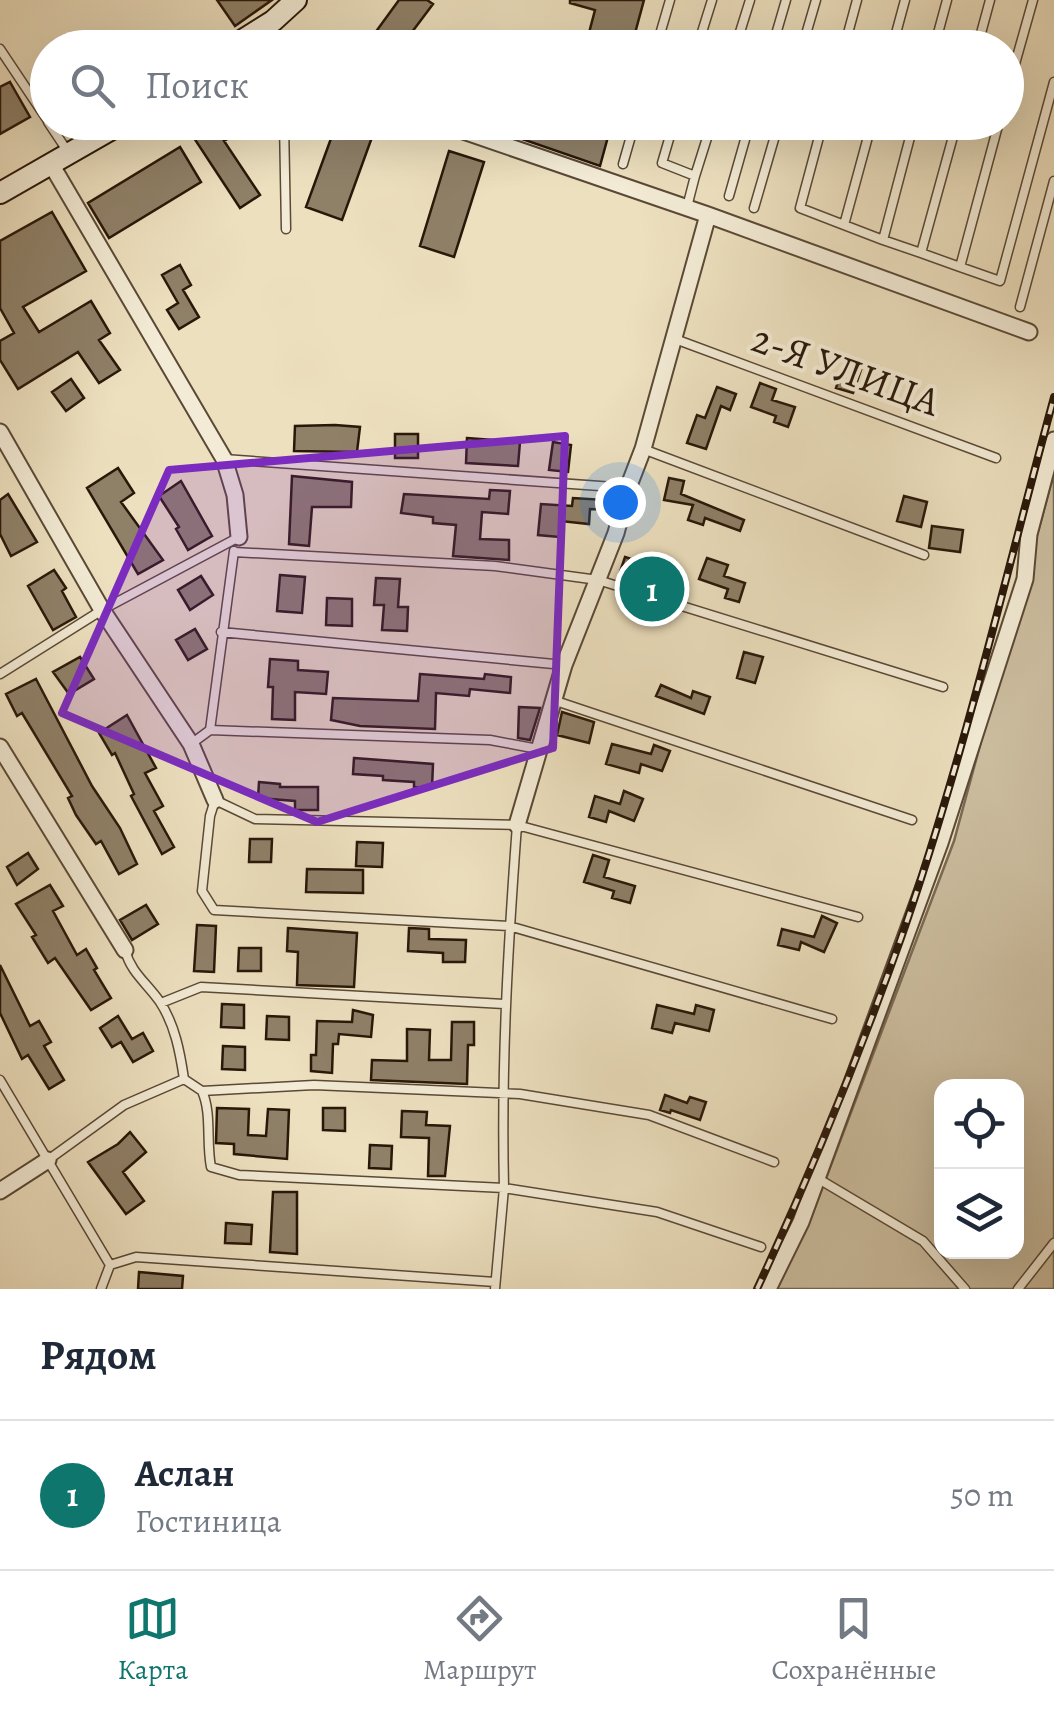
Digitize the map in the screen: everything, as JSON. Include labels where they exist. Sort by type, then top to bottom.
[{"type":"main road","points":[[279,30],[312,0]]},
{"type":"main road","points":[[259,30],[274,21],[288,3]]},
{"type":"main road","points":[[0,183],[74,140]]},
{"type":"main road","points":[[0,193],[93,140]]},
{"type":"street","points":[[490,140],[1028,332]]},
{"type":"street","points":[[51,164],[224,459],[235,494],[237,544]]},
{"type":"street","points":[[517,825],[564,665],[616,533],[643,449],[708,215]]},
{"type":"street","points":[[0,432],[102,610],[191,744],[215,800]]},
{"type":"street","points":[[768,1289],[801,1222],[940,843],[1025,579],[1029,534],[1047,492],[1054,440]]},
{"type":"street","points":[[0,747],[125,950]]},
{"type":"street","points":[[0,1191],[48,1160]]},
{"type":"lane","points":[[661,30],[670,0]]},
{"type":"lane","points":[[703,30],[712,0]]},
{"type":"lane","points":[[741,30],[750,0]]},
{"type":"lane","points":[[777,30],[786,0]]},
{"type":"lane","points":[[807,30],[816,0]]},
{"type":"lane","points":[[849,30],[857,0]]},
{"type":"lane","points":[[897,30],[905,0]]},
{"type":"lane","points":[[939,30],[947,0]]},
{"type":"lane","points":[[982,30],[990,0]]},
{"type":"lane","points":[[1024,32],[1033,0]]},
{"type":"lane","points":[[0,49],[30,95]]},
{"type":"lane","points":[[818,140],[800,208],[1000,282],[1054,82]]},
{"type":"lane","points":[[60,140],[64,146]]},
{"type":"lane","points":[[284,140],[286,229]]},
{"type":"lane","points":[[623,164],[630,140]]},
{"type":"lane","points":[[669,140],[662,163],[696,176]]},
{"type":"lane","points":[[686,207],[707,140]]},
{"type":"lane","points":[[729,196],[745,140]]},
{"type":"lane","points":[[754,208],[775,140]]},
{"type":"lane","points":[[844,224],[867,140]]},
{"type":"lane","points":[[883,240],[909,140]]},
{"type":"lane","points":[[921,253],[952,140]]},
{"type":"lane","points":[[960,267],[995,140]]},
{"type":"lane","points":[[1020,307],[1054,181]]},
{"type":"lane","name":"2-Я УЛИЦА","points":[[675,339],[996,458]]},
{"type":"lane","points":[[643,449],[924,554]]},
{"type":"lane","points":[[224,459],[628,488]]},
{"type":"lane","points":[[210,730],[221,632],[237,544]]},
{"type":"lane","points":[[0,674],[102,610],[237,544],[495,566],[598,580],[942,687]]},
{"type":"lane","points":[[221,632],[564,665]]},
{"type":"lane","points":[[553,700],[912,820]]},
{"type":"lane","points":[[191,744],[210,730],[490,740],[538,749]]},
{"type":"lane","points":[[832,1018],[510,926],[214,910],[202,891],[210,816],[215,800],[255,819],[517,825],[858,917]]},
{"type":"lane","points":[[110,1265],[136,1256],[496,1286],[504,1188],[504,1004],[517,825]]},
{"type":"lane","points":[[125,950],[130,968],[161,1003],[178,1043],[184,1078],[202,1091],[208,1104],[206,1141],[210,1167],[238,1175],[504,1188],[657,1212],[762,1247]]},
{"type":"lane","points":[[161,1003],[201,987],[504,1004]]},
{"type":"lane","points":[[48,1160],[124,1105],[184,1078]]},
{"type":"lane","points":[[0,1080],[110,1265]]},
{"type":"lane","points":[[202,1091],[314,1085],[501,1092],[649,1115],[774,1162]]},
{"type":"lane","points":[[817,1178],[923,1241],[965,1289]]},
{"type":"lane","points":[[1018,1289],[1054,1244]]},
{"type":"lane","points":[[101,1289],[110,1265]]},
{"type":"highlighted area","points":[[565,436],[553,748],[317,822],[62,713],[169,470]]},
{"type":"shaded area","points":[[1054,473],[1054,1289],[776,1289],[809,1223],[954,841]]},
{"type":"building","points":[[217,0],[272,0],[235,26]]},
{"type":"building","points":[[399,0],[427,0],[433,4],[414,30],[377,30]]},
{"type":"building","points":[[644,0],[636,30],[590,30],[595,10],[570,3]]},
{"type":"building","points":[[10,82],[30,117],[0,134],[0,87]]},
{"type":"building","points":[[195,140],[226,140],[260,195],[240,208]]},
{"type":"building","points":[[330,140],[371,140],[342,220],[306,207]]},
{"type":"building","points":[[525,140],[607,140],[600,166]]},
{"type":"building","points":[[180,147],[201,182],[109,238],[88,203]]},
{"type":"building","points":[[449,151],[484,162],[454,257],[420,246]]},
{"type":"building","points":[[52,212],[86,271],[23,307],[39,332],[91,301],[110,333],[99,340],[120,370],[99,383],[78,352],[18,389],[0,360],[0,341],[14,333],[0,308],[0,241]]},
{"type":"building","points":[[180,265],[191,285],[183,290],[199,317],[179,329],[167,310],[178,303],[162,275]]},
{"type":"building","points":[[846,358],[863,364],[853,393],[836,388]]},
{"type":"building","points":[[71,379],[84,398],[66,411],[52,392]]},
{"type":"building","points":[[760,383],[776,389],[772,400],[795,407],[788,427],[774,422],[776,416],[751,407]]},
{"type":"building","points":[[717,387],[736,394],[730,410],[721,406],[706,449],[687,443],[697,415],[705,418]]},
{"type":"building","points":[[295,426],[360,427],[357,452],[294,451]]},
{"type":"building","points":[[395,434],[418,434],[418,458],[395,458]]},
{"type":"building","points":[[467,438],[520,442],[518,466],[466,463]]},
{"type":"building","points":[[553,442],[571,445],[568,472],[549,470]]},
{"type":"building","points":[[118,468],[134,493],[121,502],[163,560],[138,574],[87,488]]},
{"type":"building","points":[[292,476],[352,482],[351,507],[312,507],[309,546],[289,544]]},
{"type":"building","points":[[669,478],[684,481],[681,494],[744,520],[740,531],[705,518],[703,525],[688,520],[693,505],[664,500]]},
{"type":"building","points":[[181,481],[212,536],[188,550],[159,496]]},
{"type":"building","points":[[490,490],[510,491],[508,514],[482,512],[480,539],[509,540],[509,560],[453,556],[456,525],[401,513],[404,494],[489,499]]},
{"type":"building","points":[[8,494],[37,542],[11,556],[0,534],[0,500]]},
{"type":"building","points":[[605,496],[614,496],[610,510],[590,509],[589,524],[561,521],[559,537],[538,535],[541,504],[572,506],[573,498],[605,500]]},
{"type":"building","points":[[904,496],[927,502],[921,527],[897,521]]},
{"type":"building","points":[[932,526],[963,530],[960,552],[929,548]]},
{"type":"building","points":[[625,557],[659,568],[652,589],[618,578]]},
{"type":"building","points":[[707,558],[728,565],[724,576],[745,583],[739,602],[725,598],[728,589],[699,579]]},
{"type":"building","points":[[54,570],[66,588],[62,591],[76,617],[53,630],[28,586]]},
{"type":"building","points":[[280,575],[305,577],[302,613],[277,611]]},
{"type":"building","points":[[201,576],[213,595],[190,610],[178,590]]},
{"type":"building","points":[[376,578],[400,579],[398,607],[408,607],[407,631],[382,630],[384,605],[374,605]]},
{"type":"building","points":[[327,598],[352,599],[352,626],[326,625]]},
{"type":"building","points":[[195,629],[207,649],[188,660],[176,640]]},
{"type":"building","points":[[744,652],[763,657],[755,683],[737,678]]},
{"type":"building","points":[[80,657],[94,679],[69,694],[53,672]]},
{"type":"building","points":[[270,659],[298,661],[298,670],[328,672],[326,694],[295,692],[295,720],[272,719]]},
{"type":"building","points":[[420,674],[511,677],[510,693],[470,689],[469,696],[436,693],[435,729],[360,726],[331,720],[333,698],[418,701]]},
{"type":"building","points":[[36,679],[137,864],[119,874],[101,841],[96,844],[76,815],[68,798],[72,796],[22,713],[17,716],[6,694]]},
{"type":"building","points":[[661,685],[691,698],[693,691],[710,697],[704,714],[656,696]]},
{"type":"building","points":[[519,707],[540,708],[530,740],[518,738]]},
{"type":"building","points":[[562,712],[594,722],[589,743],[557,735]]},
{"type":"building","points":[[127,715],[156,768],[145,773],[163,806],[154,811],[174,847],[162,854],[131,796],[134,794],[115,753],[112,755],[99,733]]},
{"type":"building","points":[[612,744],[651,754],[654,745],[670,751],[662,771],[641,764],[639,773],[606,764]]},
{"type":"building","points":[[354,758],[433,764],[432,788],[414,787],[414,782],[383,780],[383,776],[353,774]]},
{"type":"building","points":[[259,782],[280,787],[318,787],[318,810],[295,810],[295,801],[258,798]]},
{"type":"building","points":[[624,791],[643,799],[634,821],[609,811],[606,822],[589,817],[595,796],[620,804]]},
{"type":"building","points":[[250,839],[272,839],[271,862],[249,862]]},
{"type":"building","points":[[357,842],[383,843],[382,867],[356,866]]},
{"type":"building","points":[[28,853],[38,869],[17,885],[7,867]]},
{"type":"building","points":[[593,855],[609,860],[604,877],[635,886],[630,903],[612,898],[614,891],[584,882]]},
{"type":"building","points":[[307,869],[363,870],[363,893],[306,892]]},
{"type":"building","points":[[50,885],[63,906],[53,911],[77,955],[86,949],[111,998],[91,1010],[55,958],[48,963],[16,904]]},
{"type":"building","points":[[146,905],[158,924],[132,940],[120,920]]},
{"type":"building","points":[[822,916],[837,923],[824,952],[801,942],[799,950],[778,945],[782,929],[814,937]]},
{"type":"building","points":[[197,925],[216,926],[214,972],[194,971]]},
{"type":"building","points":[[288,928],[357,933],[354,987],[297,985],[298,952],[287,951]]},
{"type":"building","points":[[409,928],[429,929],[429,939],[466,940],[465,962],[443,962],[443,953],[408,951]]},
{"type":"building","points":[[239,948],[261,948],[261,971],[238,971]]},
{"type":"building","points":[[0,965],[30,1026],[39,1021],[51,1042],[44,1046],[64,1080],[49,1089],[28,1055],[22,1059],[0,1013]]},
{"type":"building","points":[[222,1004],[244,1005],[244,1028],[221,1027]]},
{"type":"building","points":[[657,1005],[694,1014],[696,1005],[714,1010],[709,1031],[675,1023],[672,1033],[652,1028]]},
{"type":"building","points":[[353,1010],[373,1015],[371,1037],[339,1034],[338,1044],[333,1044],[332,1073],[311,1071],[311,1055],[316,1055],[317,1021],[352,1022]]},
{"type":"building","points":[[118,1016],[132,1039],[143,1033],[153,1051],[133,1062],[121,1042],[112,1047],[100,1028]]},
{"type":"building","points":[[267,1016],[289,1017],[289,1040],[266,1039]]},
{"type":"building","points":[[452,1022],[474,1022],[474,1045],[468,1045],[467,1084],[371,1080],[372,1060],[407,1061],[407,1029],[430,1030],[429,1060],[451,1060]]},
{"type":"building","points":[[223,1046],[245,1047],[245,1070],[222,1069]]},
{"type":"building","points":[[665,1095],[687,1103],[690,1097],[706,1102],[700,1120],[660,1110]]},
{"type":"building","points":[[217,1108],[249,1109],[248,1135],[266,1136],[268,1109],[289,1110],[287,1159],[234,1154],[234,1144],[216,1143]]},
{"type":"building","points":[[323,1108],[345,1108],[345,1131],[323,1130]]},
{"type":"building","points":[[402,1111],[427,1112],[426,1125],[450,1126],[445,1176],[428,1176],[429,1138],[401,1137]]},
{"type":"building","points":[[130,1132],[146,1152],[123,1172],[144,1201],[126,1214],[88,1162]]},
{"type":"building","points":[[370,1145],[392,1146],[391,1169],[369,1168]]},
{"type":"building","points":[[273,1192],[297,1192],[297,1254],[270,1252]]},
{"type":"building","points":[[226,1223],[252,1225],[251,1244],[225,1243]]},
{"type":"building","points":[[139,1272],[183,1276],[182,1289],[138,1289]]},
{"type":"railway","points":[[757,1289],[851,1071],[923,871],[964,737],[1054,397]]},
{"type":"place","name":"Аслан","points":[[652,589]]}]
